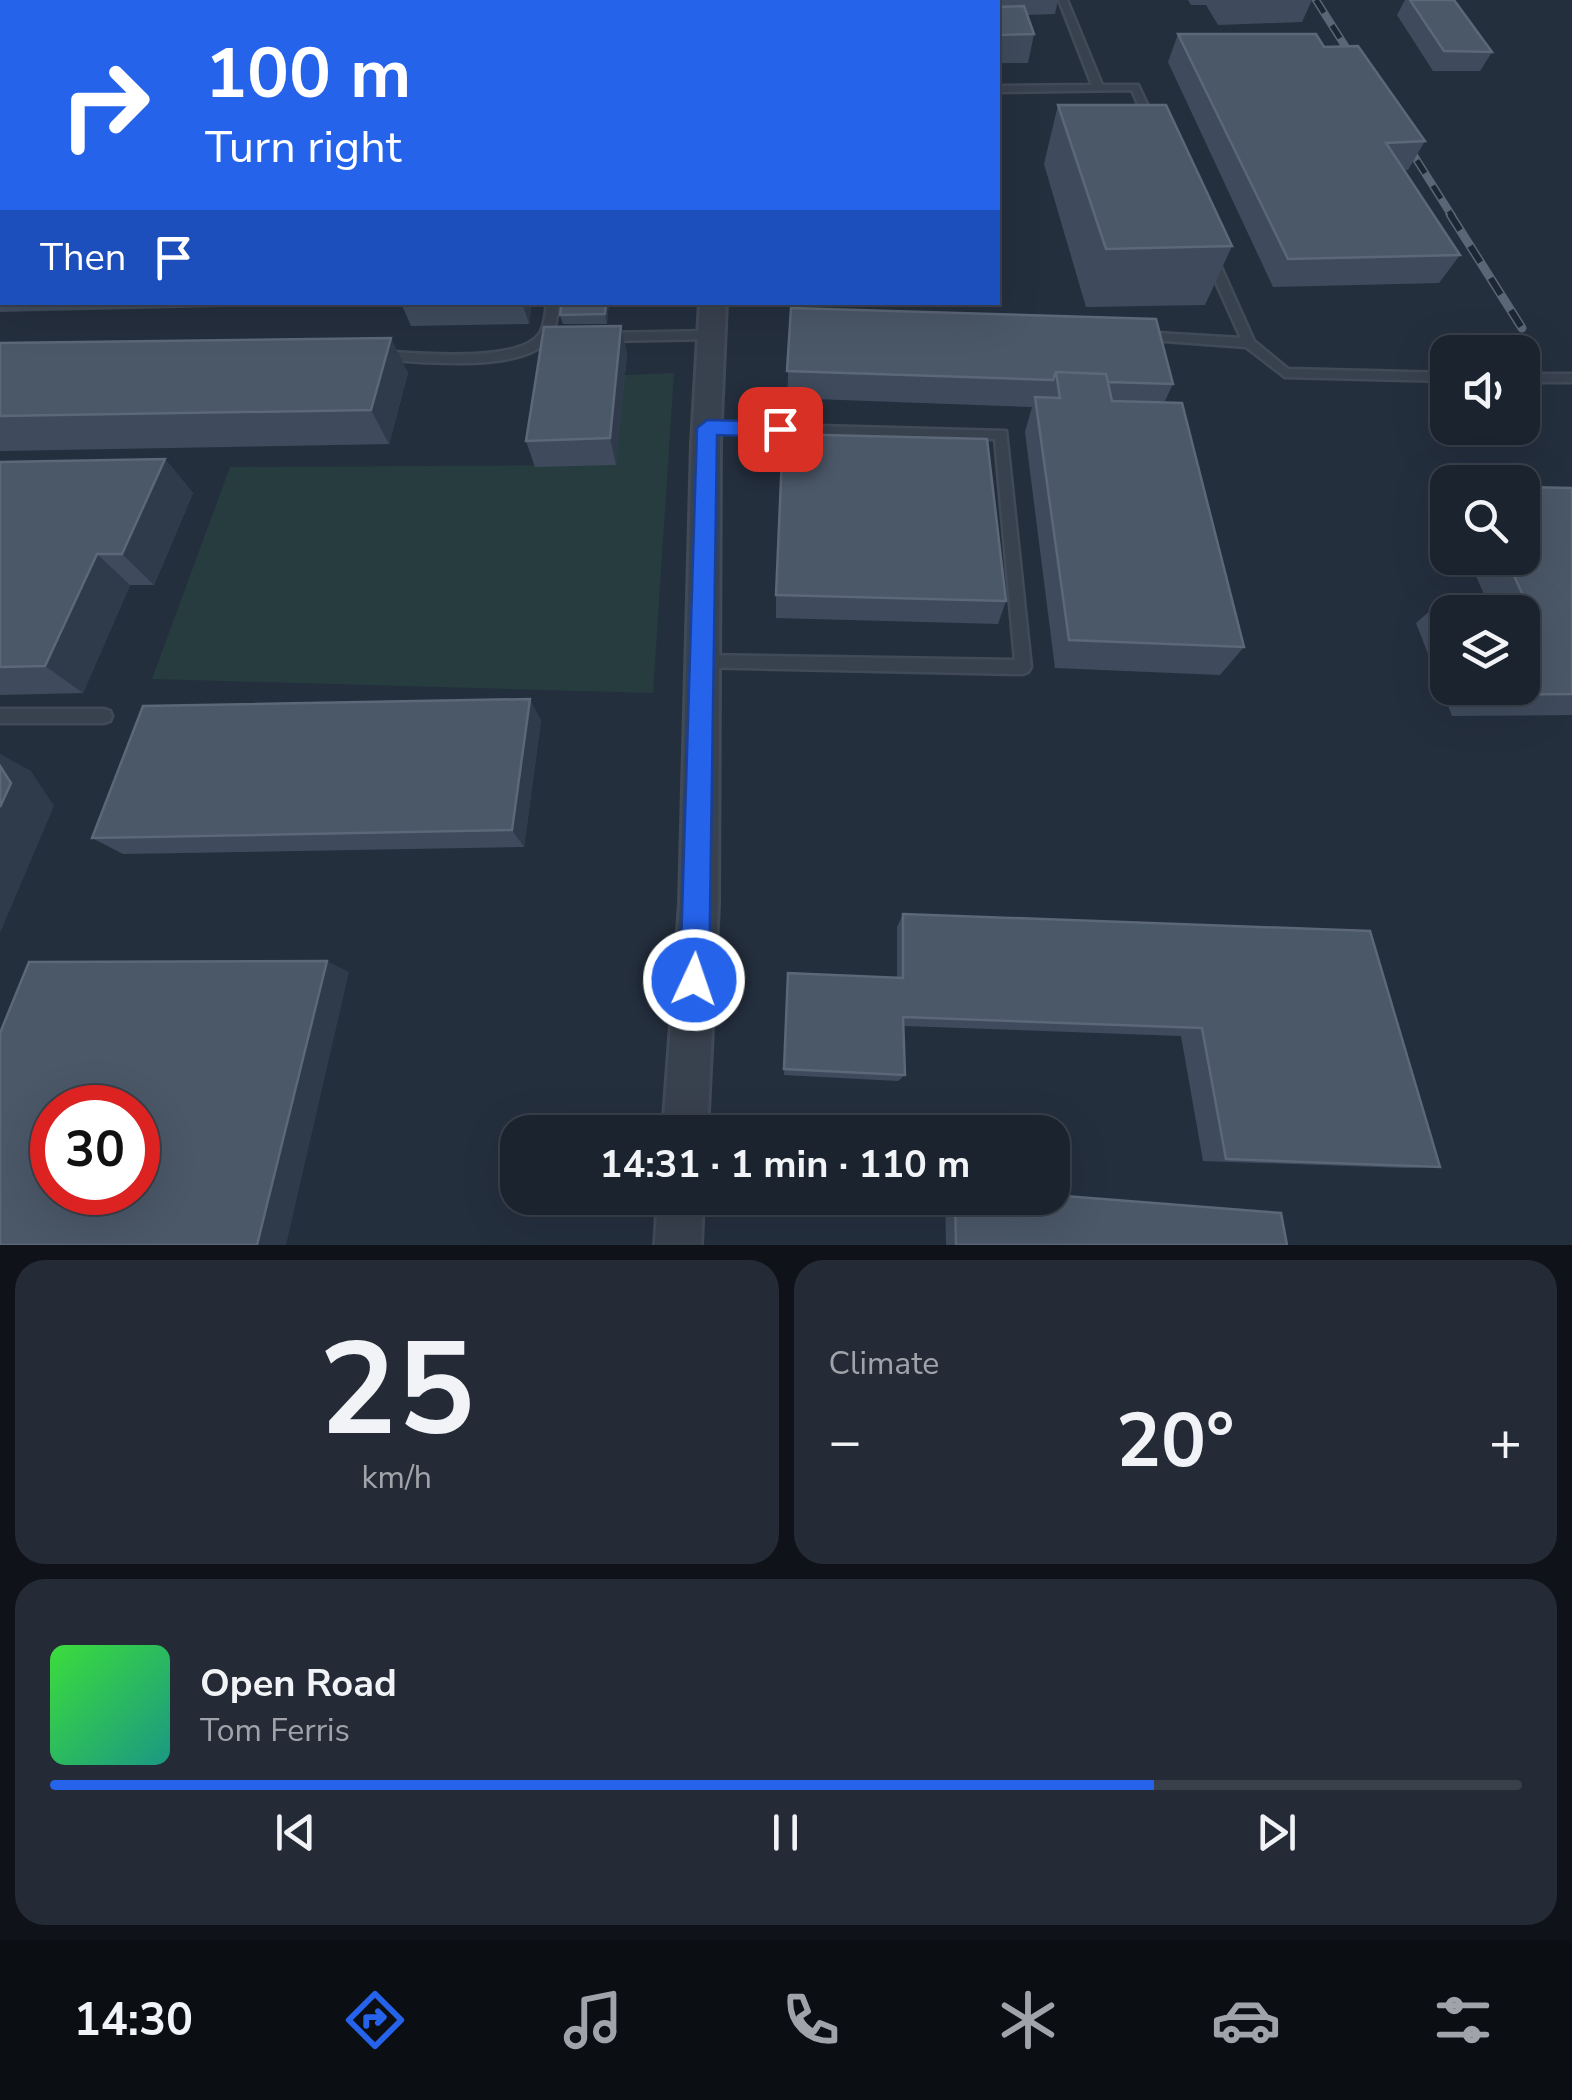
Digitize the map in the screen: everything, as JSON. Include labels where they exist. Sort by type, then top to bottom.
[{"type":"street","points":[[686,1115],[699,904],[712,319]]},
{"type":"street","points":[[678,1245],[680,1215]]},
{"type":"lane","points":[[1064,0],[1098,88]]},
{"type":"lane","points":[[1000,88],[1135,87],[1158,138]]},
{"type":"lane","points":[[1204,240],[1249,343],[1285,373],[1430,377]]},
{"type":"lane","points":[[362,354],[429,358],[511,354],[536,344],[544,336],[552,305]]},
{"type":"lane","points":[[595,337],[712,319]]},
{"type":"lane","points":[[1118,334],[1249,343]]},
{"type":"lane","points":[[544,336],[561,336]]},
{"type":"lane","points":[[1540,378],[1570,378]]},
{"type":"lane","points":[[703,662],[1023,668],[1001,434],[707,428]]},
{"type":"lane","points":[[0,716],[104,716]]},
{"type":"green space","points":[[674,373],[653,693],[152,679],[230,467],[616,465],[625,375]]},
{"type":"building","points":[[1410,0],[1454,0],[1492,52],[1444,51]]},
{"type":"building","points":[[1024,6],[1034,34],[1000,35],[1000,7]]},
{"type":"building","points":[[1178,34],[1316,34],[1324,47],[1358,46],[1425,141],[1386,143],[1460,255],[1288,259]]},
{"type":"building","points":[[1058,105],[1166,105],[1232,246],[1106,249]]},
{"type":"building","points":[[562,305],[606,305],[605,314],[560,315]]},
{"type":"building","points":[[791,308],[1156,319],[1173,384],[1108,382],[1106,374],[1056,372],[1053,380],[787,371]]},
{"type":"building","points":[[621,326],[610,438],[526,441],[544,327]]},
{"type":"building","points":[[391,338],[371,410],[0,416],[0,343]]},
{"type":"building","points":[[1056,372],[1106,374],[1112,401],[1182,403],[1244,647],[1069,640],[1035,397],[1060,398]]},
{"type":"building","points":[[783,434],[987,439],[1006,601],[776,595]]},
{"type":"building","points":[[165,459],[122,554],[97,554],[45,666],[0,667],[0,462]]},
{"type":"building","points":[[1540,487],[1572,488],[1572,694],[1540,694],[1540,595],[1523,595],[1514,575],[1540,575]]},
{"type":"building","points":[[530,699],[512,830],[92,838],[143,706]]},
{"type":"building","points":[[0,766],[11,783],[0,807]]},
{"type":"building","points":[[903,914],[1370,931],[1440,1167],[1226,1159],[1202,1028],[903,1017],[905,1075],[784,1069],[788,973],[903,978]]},
{"type":"building","points":[[327,961],[257,1245],[0,1245],[0,1033],[29,962]]},
{"type":"building","points":[[1070,1196],[1281,1213],[1287,1245],[956,1245],[955,1215],[1070,1215]]},
{"type":"railway","points":[[1316,0],[1359,68]]},
{"type":"railway","points":[[1401,135],[1452,216]]},
{"type":"railway","points":[[1450,214],[1522,328]]},
{"type":"route","points":[[694,980],[699,904],[707,428],[780,429]]}]
